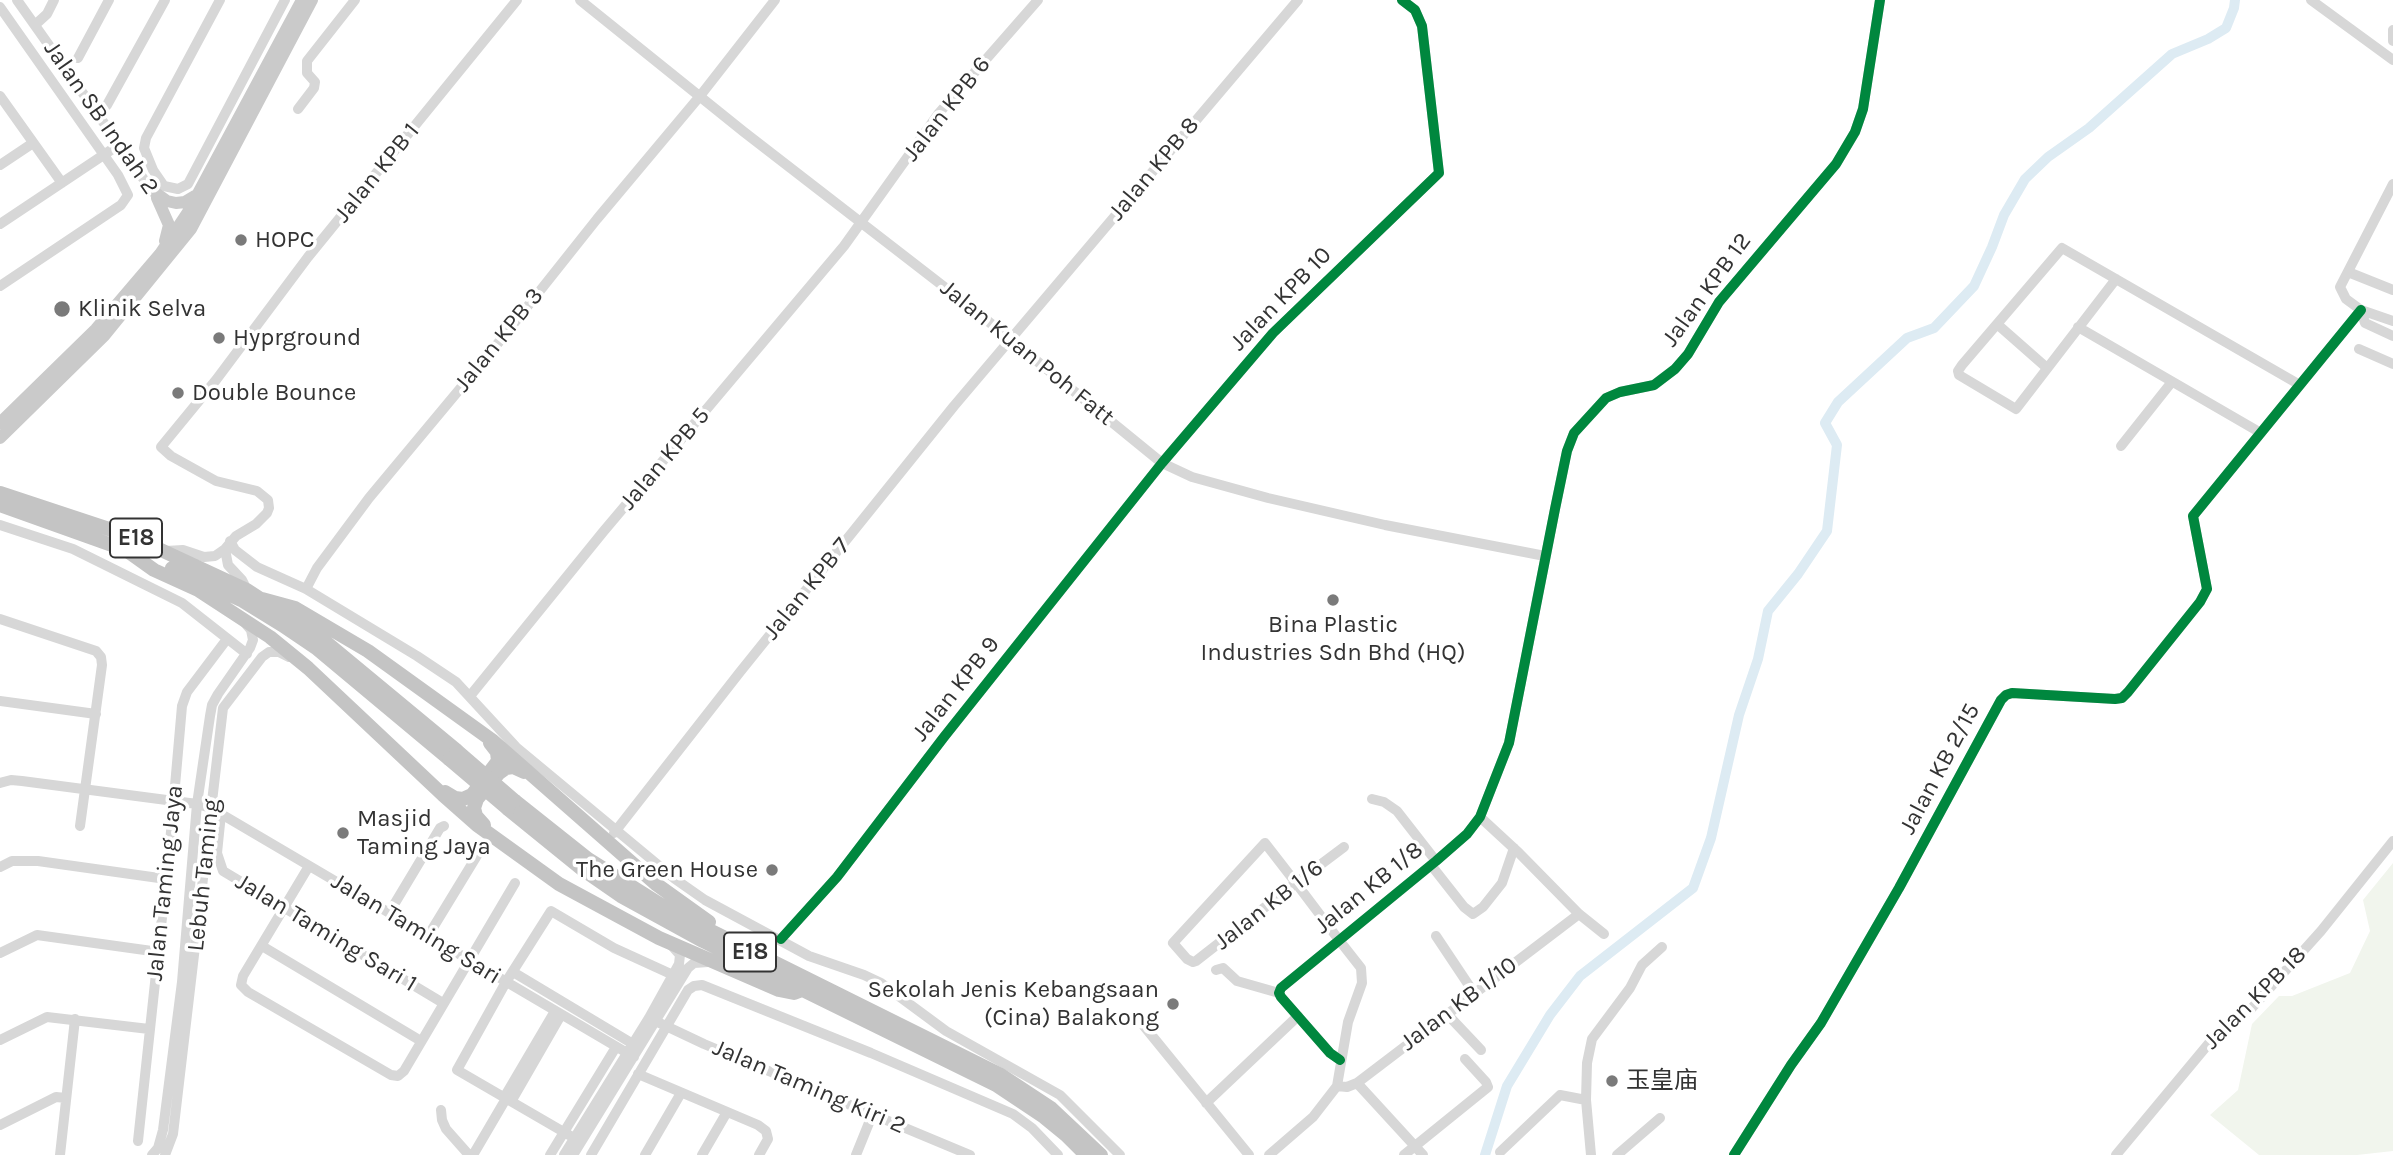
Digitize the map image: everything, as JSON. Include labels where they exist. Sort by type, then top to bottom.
[{"type":"highway","name":"E18","points":[[1,495],[205,582],[243,601],[316,648],[452,755]]},
{"type":"highway","name":"E18","points":[[1,495],[133,537],[262,599],[322,639],[582,869],[621,896],[703,941],[996,1085],[1044,1117],[1086,1155]]},
{"type":"highway","points":[[127,550],[154,570],[198,590],[270,637],[308,668],[460,810],[559,884],[659,938],[779,990],[794,993],[802,990]]},
{"type":"highway","points":[[262,599],[295,608],[368,651],[493,741],[538,782]]},
{"type":"highway","points":[[430,782],[455,798],[463,799],[472,795],[498,761],[497,752],[477,730]]},
{"type":"highway","points":[[505,845],[476,816],[474,808],[477,799],[499,773],[513,766],[612,836],[678,901],[707,921],[744,940],[759,956]]},
{"type":"highway","name":"E18","points":[[511,805],[627,885],[689,921],[1001,1075],[1051,1108],[1101,1155]]},
{"type":"main road","points":[[0,424],[96,328],[186,226],[196,195],[302,0]]},
{"type":"main road","points":[[0,438],[104,337],[186,226],[312,0]]},
{"type":"main road","points":[[149,188],[167,201],[176,203],[185,202],[196,195]]},
{"type":"main road","points":[[149,188],[169,225],[160,254]]},
{"type":"street","name":"Jalan SB Indah 2","points":[[17,0],[149,188],[186,226]]},
{"type":"street","points":[[36,24],[47,15],[54,0]]},
{"type":"street","points":[[78,58],[109,0]]},
{"type":"street","points":[[98,113],[107,105],[165,0]]},
{"type":"street","points":[[219,0],[146,138],[144,148],[153,170],[164,186],[178,189],[188,184],[285,0]]},
{"type":"street","points":[[298,108],[314,88],[315,82],[307,73],[307,61],[355,0]]},
{"type":"street","name":"Jalan KPB 1","points":[[228,545],[262,519],[269,508],[268,500],[257,491],[216,481],[171,456],[161,447],[216,380],[309,257],[517,0]]},
{"type":"street","name":"Jalan Kuan Poh Fatt","points":[[580,0],[1010,339],[1162,463],[1192,477],[1279,501],[1398,528],[1545,556]]},
{"type":"street","name":"Jalan KPB 3","points":[[306,589],[317,568],[369,498],[700,96],[775,0]]},
{"type":"street","name":"Jalan KPB 6","points":[[862,222],[939,113],[1038,0]]},
{"type":"street","name":"Jalan KPB 8","points":[[1010,339],[1298,0]]},
{"type":"street","name":"Jalan KPB 10","points":[[1162,463],[1273,333],[1439,173],[1422,26],[1415,10],[1402,0]]},
{"type":"street","name":"Jalan KPB 12","points":[[1480,817],[1509,743],[1567,451],[1574,433],[1606,398],[1620,392],[1654,385],[1675,369],[1688,354],[1719,302],[1774,234],[1814,192],[1847,147],[1863,109],[1880,0]]},
{"type":"street","points":[[2311,0],[2393,60]]},
{"type":"street","points":[[0,8],[126,187],[128,195],[121,205],[0,286]]},
{"type":"street","points":[[2393,30],[2393,41]]},
{"type":"street","points":[[0,96],[62,183]]},
{"type":"street","points":[[0,165],[33,143]]},
{"type":"street","points":[[0,224],[120,144]]},
{"type":"street","points":[[149,188],[153,170]]},
{"type":"street","points":[[2393,184],[2389,207],[2340,287],[2346,299],[2361,310],[2393,321]]},
{"type":"street","name":"Jalan KPB 5","points":[[470,696],[862,222]]},
{"type":"street","points":[[2116,279],[2016,409],[1959,375],[1958,371],[2062,248],[2301,385]]},
{"type":"street","points":[[2348,272],[2393,290]]},
{"type":"street","points":[[2361,310],[2365,323],[2393,336]]},
{"type":"street","name":"Jalan KB 2/15","points":[[1734,1155],[1828,1011],[1899,888],[2001,700],[2012,693],[2115,699],[2122,698],[2128,692],[2207,589],[2193,516],[2361,310]]},
{"type":"street","points":[[1997,324],[2048,368]]},
{"type":"street","points":[[2078,327],[2261,433]]},
{"type":"street","name":"Jalan KPB 7","points":[[612,836],[749,661],[1010,339]]},
{"type":"street","points":[[2359,349],[2393,364]]},
{"type":"street","points":[[2121,446],[2171,383]]},
{"type":"street","name":"Jalan KPB 9","points":[[781,939],[837,877],[1162,463]]},
{"type":"street","points":[[0,525],[73,549],[181,603],[247,654],[253,640],[251,630],[241,617]]},
{"type":"street","points":[[228,545],[257,567],[306,589],[456,682],[516,747],[612,836],[705,900],[827,964],[881,983],[946,1031],[1046,1086],[1070,1105],[1120,1155]]},
{"type":"street","points":[[165,551],[183,550],[210,557],[228,545]]},
{"type":"street","points":[[228,545],[228,565],[243,580],[247,590]]},
{"type":"street","points":[[181,603],[198,590]]},
{"type":"street","points":[[0,619],[96,651],[101,657],[102,666],[80,826]]},
{"type":"street","name":"Jalan Taming Jaya","points":[[138,1141],[182,706],[187,692],[227,639]]},
{"type":"street","name":"Lebuh Taming","points":[[165,1155],[173,1134],[221,717],[227,700],[256,662],[269,652],[279,652],[308,668]]},
{"type":"street","name":"Lebuh Taming","points":[[152,1155],[158,1148],[163,1130],[183,982],[197,804],[212,705],[247,654]]},
{"type":"street","points":[[0,701],[96,714]]},
{"type":"street","name":"Jalan Taming Sari","points":[[0,783],[11,780],[211,808],[616,1047],[631,1051]]},
{"type":"street","points":[[1372,799],[1384,802],[1397,811],[1464,907],[1473,914],[1502,883],[1514,848]]},
{"type":"street","name":"Jalan Taming Sari 1","points":[[222,814],[217,853],[223,871],[443,1003]]},
{"type":"street","points":[[1480,817],[1579,914],[1604,934]]},
{"type":"street","name":"Jalan KB 1/8","points":[[1280,990],[1467,834],[1480,817]]},
{"type":"street","points":[[390,913],[440,828],[444,826]]},
{"type":"street","name":"Jalan KPB 18","points":[[2116,1155],[2215,1036],[2251,1009],[2321,931],[2393,841]]},
{"type":"street","name":"Jalan KB 1/6","points":[[1296,883],[1265,843],[1206,909],[1175,938],[1175,947],[1193,962],[1344,847]]},
{"type":"street","points":[[428,936],[478,853]]},
{"type":"street","points":[[0,867],[12,861],[38,861],[166,879]]},
{"type":"street","points":[[309,866],[243,976],[242,985],[248,992],[391,1075],[398,1076],[404,1071],[515,883]]},
{"type":"street","points":[[1269,1155],[1313,1117],[1337,1086],[1348,1022],[1363,976],[1361,968],[1296,883]]},
{"type":"street","points":[[577,1140],[457,1070],[506,982],[551,911],[614,947],[673,975]]},
{"type":"street","name":"Jalan KB 1/10","points":[[1337,1086],[1347,1087],[1357,1083],[1579,914]]},
{"type":"street","points":[[0,953],[37,935],[159,952]]},
{"type":"street","points":[[1436,936],[1474,993]]},
{"type":"street","points":[[652,1019],[679,964],[680,955],[675,948],[659,938]]},
{"type":"street","points":[[262,946],[421,1041]]},
{"type":"street","points":[[1591,1155],[1586,1100],[1587,1063],[1592,1039],[1630,988],[1642,965],[1662,947]]},
{"type":"street","points":[[564,1155],[577,1140],[652,1019],[694,962],[719,964]]},
{"type":"street","points":[[1216,970],[1223,968],[1237,981],[1280,990],[1329,1053],[1340,1060]]},
{"type":"street","points":[[513,972],[631,1051]]},
{"type":"street","points":[[591,1155],[688,990],[702,985],[1013,1114],[1032,1128],[1058,1155]]},
{"type":"street","points":[[441,1110],[446,1129],[471,1155],[558,1013]]},
{"type":"street","points":[[1447,1014],[1481,1050]]},
{"type":"street","points":[[1206,1103],[1298,1016]]},
{"type":"street","points":[[0,1040],[47,1017],[149,1029]]},
{"type":"street","points":[[60,1155],[75,1019]]},
{"type":"street","name":"Jalan Taming Kiri 2","points":[[652,1019],[970,1155]]},
{"type":"street","points":[[1144,1026],[1248,1155]]},
{"type":"street","points":[[550,1155],[616,1047]]},
{"type":"street","points":[[1404,1155],[1488,1087],[1465,1059]]},
{"type":"street","points":[[638,1074],[766,1131],[768,1139],[759,1155]]},
{"type":"street","points":[[1357,1083],[1423,1155]]},
{"type":"street","points":[[645,1155],[681,1093]]},
{"type":"street","points":[[1500,1152],[1560,1096],[1586,1100]]},
{"type":"street","points":[[0,1125],[56,1097],[66,1098]]},
{"type":"street","points":[[702,1155],[727,1112]]},
{"type":"street","points":[[856,1155],[873,1114]]},
{"type":"street","points":[[1617,1155],[1660,1118]]},
{"type":"street","points":[[573,1155],[577,1140]]},
{"type":"shaded area","points":[[2393,863],[2393,1151],[2357,1155],[2259,1155],[2210,1115],[2238,1090],[2252,1024],[2279,996],[2292,996],[2350,973],[2370,931],[2363,900]]},
{"type":"waterway","points":[[1485,1155],[1507,1086],[1550,1015],[1580,976],[1693,888],[1711,838],[1739,715],[1758,659],[1768,611],[1798,574],[1827,531],[1837,445],[1825,423],[1838,402],[1907,338],[1934,328],[1974,286],[2004,215],[2025,179],[2048,157],[2089,128],[2172,54],[2208,39],[2226,28],[2235,0]]},
{"type":"cycle path","points":[[781,939],[837,877],[944,737],[1162,463],[1273,333],[1439,173],[1422,26],[1415,10],[1402,0]]},
{"type":"cycle path","points":[[1340,1060],[1330,1053],[1281,997],[1281,988],[1436,861],[1467,834],[1480,817],[1509,743],[1567,451],[1574,433],[1606,398],[1620,392],[1654,385],[1675,369],[1688,354],[1719,302],[1836,164],[1855,132],[1863,109],[1880,0]]},
{"type":"cycle path","points":[[1734,1155],[1821,1023],[1899,888],[2001,700],[2012,693],[2115,699],[2122,698],[2128,692],[2200,602],[2207,589],[2193,516],[2361,310]]},
{"type":"place","name":"HOPC","points":[[241,240]]},
{"type":"place","name":"Klinik Selva","points":[[62,309]]},
{"type":"place","name":"Hyprground","points":[[219,338]]},
{"type":"place","name":"Double Bounce","points":[[178,393]]},
{"type":"place","name":"Bina Plastic Industries Sdn Bhd (HQ)","points":[[1333,600]]},
{"type":"place","name":"Masjid Taming Jaya","points":[[343,833]]},
{"type":"place","name":"The Green House","points":[[772,870]]},
{"type":"place","name":"Sekolah Jenis Kebangsaan (Cina) Balakong","points":[[1173,1004]]},
{"type":"place","name":"玉皇庙","points":[[1612,1081]]}]
